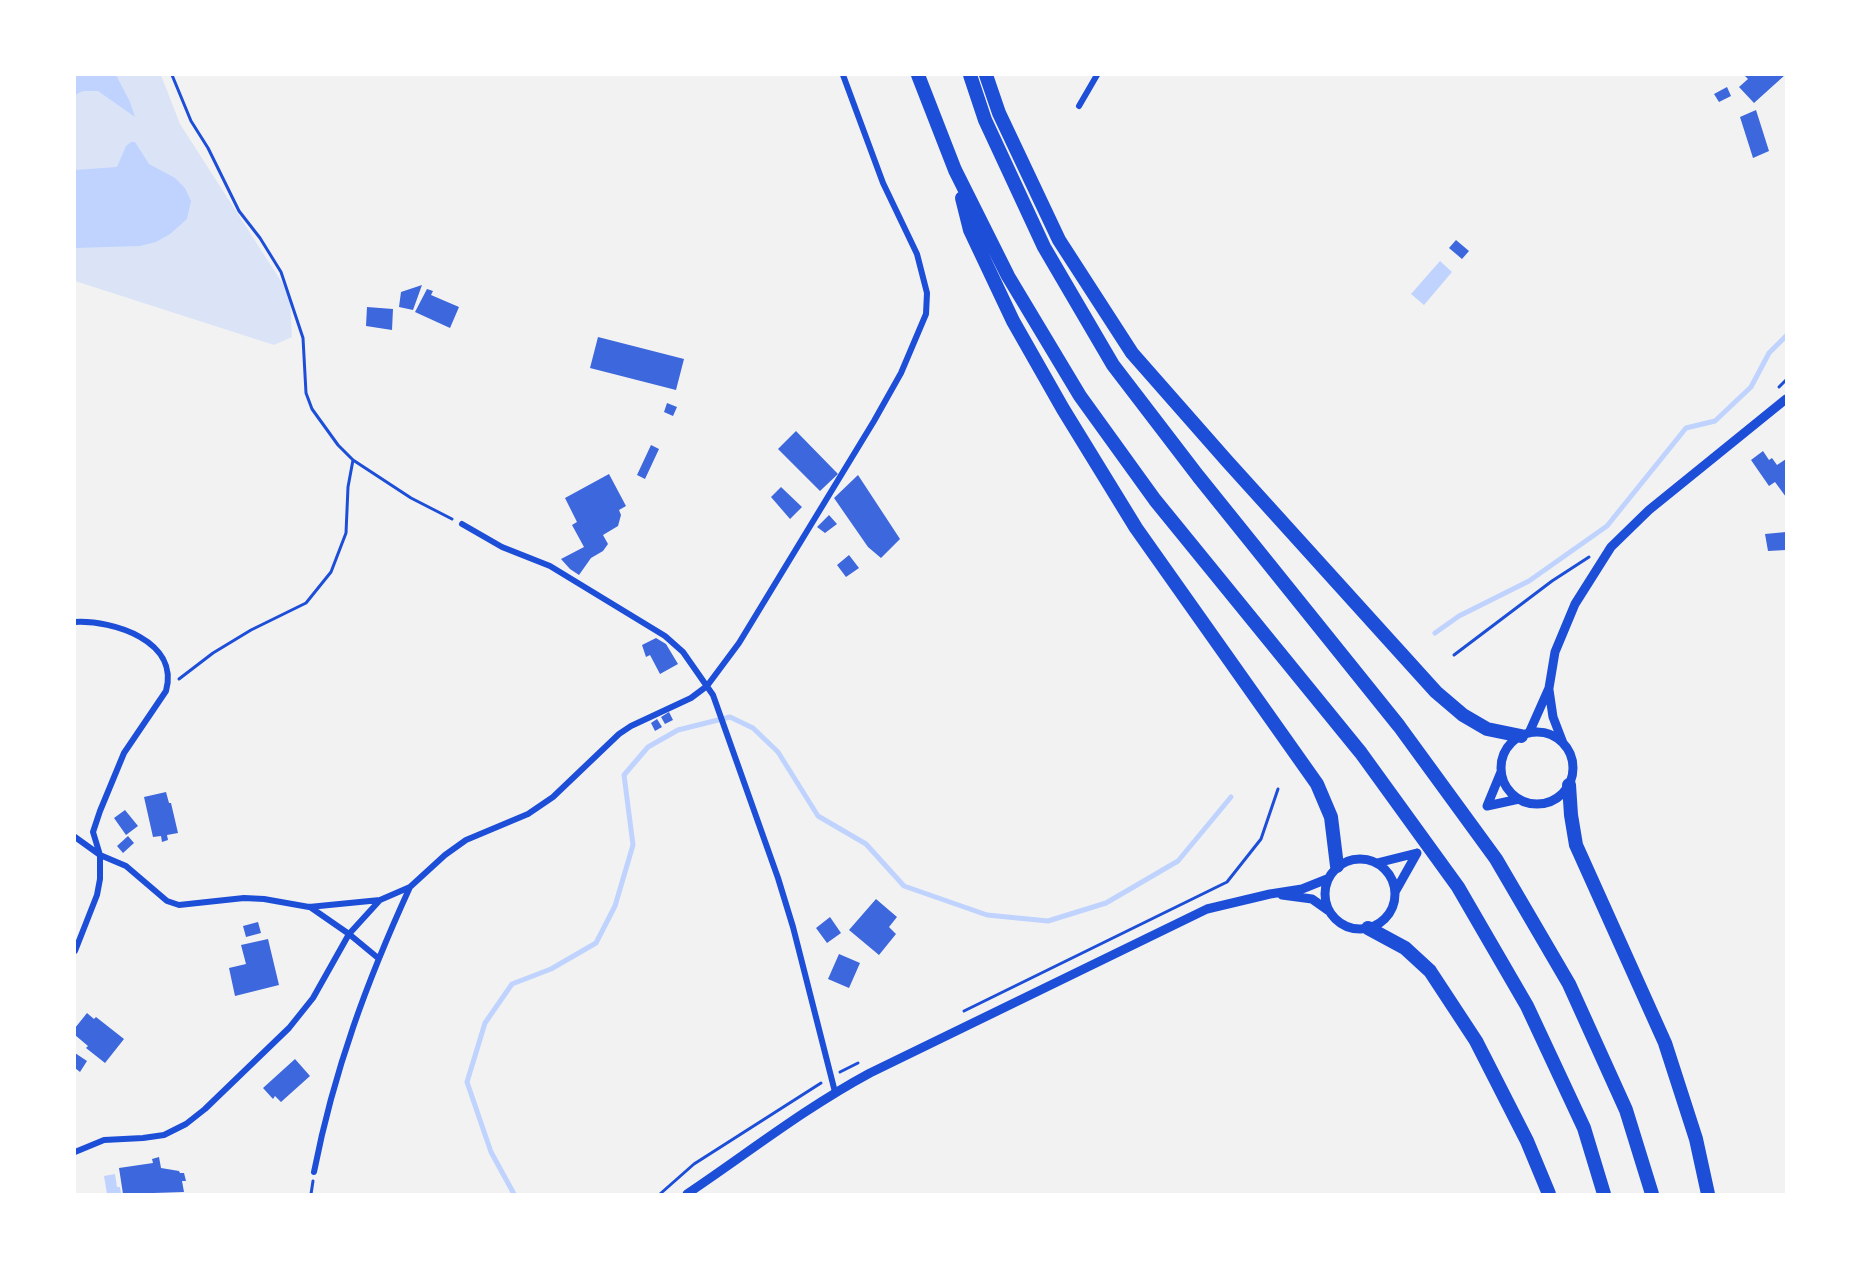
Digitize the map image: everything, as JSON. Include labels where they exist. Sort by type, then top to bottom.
[{"type":"highway","points":[[918,75],[955,170],[1008,276],[1080,396],[1155,500],[1361,753],[1458,887],[1527,1006],[1584,1128],[1604,1194]]},
{"type":"highway","points":[[969,75],[985,120],[1044,247],[1113,364],[1198,476],[1399,726],[1496,859],[1569,984],[1626,1110],[1652,1194]]},
{"type":"highway","points":[[986,75],[999,113],[1059,240],[1132,353],[1436,692],[1463,715],[1487,729],[1525,734]]},
{"type":"highway","points":[[955,170],[970,230],[1013,321],[1063,409],[1136,528],[1317,784],[1331,817],[1337,866]]},
{"type":"highway","points":[[1569,785],[1576,845],[1665,1043],[1696,1139],[1708,1194]]},
{"type":"highway","points":[[1368,928],[1405,948],[1431,971],[1476,1041],[1527,1141],[1549,1194]]},
{"type":"street","points":[[75,837],[100,855],[126,866],[155,893],[179,905],[244,898],[309,907],[380,900],[410,886],[466,840],[528,814],[553,797],[625,730],[691,698],[707,686],[740,643],[856,452],[901,373],[926,314],[927,293],[917,254],[883,183],[843,75]]},
{"type":"street","points":[[1079,106],[1097,75]]},
{"type":"street","points":[[1563,743],[1553,717],[1549,688],[1555,652],[1575,604],[1611,548],[1649,510],[1786,399]]},
{"type":"street","points":[[462,524],[502,547],[550,566],[665,636],[683,652],[707,686],[782,887],[835,1092]]},
{"type":"street","points":[[75,622],[88,621],[114,626],[144,638],[160,654],[168,669],[169,682],[166,691],[124,753],[93,832],[100,855],[99,887],[75,951]]},
{"type":"street","points":[[1525,734],[1549,688]]},
{"type":"street","points":[[1501,772],[1510,792],[1519,799],[1530,804],[1552,801],[1562,795],[1573,775],[1570,752],[1554,736],[1544,732],[1525,734],[1512,742],[1506,751],[1501,772],[1487,806],[1519,799]]},
{"type":"street","points":[[1377,863],[1417,853],[1395,892]]},
{"type":"street","points":[[1270,894],[1312,899],[1329,911],[1342,925],[1353,929],[1368,928],[1387,917],[1394,903],[1393,882],[1387,872],[1377,863],[1363,858],[1349,860],[1337,866],[1328,879],[1324,897],[1329,911]]},
{"type":"street","points":[[687,1194],[835,1092],[870,1073],[1207,909],[1302,889],[1328,879]]},
{"type":"street","points":[[314,1172],[323,1128],[352,1026],[378,958],[410,886]]},
{"type":"street","points":[[75,1152],[104,1140],[164,1135],[186,1124],[206,1109],[289,1028],[307,1006],[349,934],[380,900]]},
{"type":"street","points":[[309,907],[349,934],[378,958]]},
{"type":"path","points":[[172,75],[191,121],[208,148],[239,211],[260,238],[281,272],[303,338],[306,393],[312,409],[338,445],[353,460],[411,498],[462,524]]},
{"type":"path","points":[[166,691],[191,668],[213,653],[251,630],[306,603],[331,572],[346,533],[348,487],[353,460]]},
{"type":"path","points":[[959,1013],[1227,882],[1261,839],[1278,789]]},
{"type":"path","points":[[660,1194],[694,1164],[831,1076],[863,1061]]},
{"type":"shaded area","points":[[75,75],[161,75],[180,124],[290,295],[292,337],[274,345],[75,281]]},
{"type":"water","points":[[75,75],[116,75],[135,117],[98,91],[83,91],[75,95]]},
{"type":"water","points":[[135,142],[149,164],[175,178],[185,188],[191,201],[187,219],[170,234],[156,242],[140,246],[75,248],[75,170],[117,167],[126,146]]},
{"type":"water","points":[[1440,261],[1452,272],[1424,305],[1411,294]]},
{"type":"water","points":[[115,1174],[117,1187],[120,1187],[121,1194],[107,1194],[104,1176]]},
{"type":"building","points":[[1744,75],[1785,75],[1754,103],[1739,87],[1748,79]]},
{"type":"building","points":[[1727,87],[1731,96],[1719,102],[1714,94]]},
{"type":"building","points":[[1756,110],[1769,151],[1753,158],[1740,117]]},
{"type":"building","points":[[1456,240],[1469,251],[1462,259],[1449,248]]},
{"type":"building","points":[[422,285],[413,310],[399,307],[401,292]]},
{"type":"building","points":[[427,289],[433,291],[431,295],[459,307],[450,328],[415,312]]},
{"type":"building","points":[[367,307],[393,309],[392,330],[366,326]]},
{"type":"building","points":[[598,337],[684,359],[676,390],[590,368]]},
{"type":"building","points":[[667,403],[677,407],[673,416],[664,412]]},
{"type":"building","points":[[796,431],[838,474],[820,491],[778,449]]},
{"type":"building","points":[[651,445],[659,449],[645,479],[637,475]]},
{"type":"building","points":[[1763,451],[1769,460],[1772,458],[1777,465],[1786,459],[1786,497],[1775,482],[1769,486],[1751,460]]},
{"type":"building","points":[[609,474],[626,506],[619,510],[621,515],[618,526],[603,535],[608,544],[603,551],[591,558],[579,575],[561,559],[584,547],[572,525],[577,522],[565,498]]},
{"type":"building","points":[[858,475],[900,539],[881,558],[868,547],[834,498]]},
{"type":"building","points":[[781,487],[802,507],[790,519],[771,497]]},
{"type":"building","points":[[829,515],[837,524],[825,533],[817,527]]},
{"type":"building","points":[[1786,532],[1786,550],[1768,551],[1765,534]]},
{"type":"building","points":[[849,555],[859,568],[846,577],[837,565]]},
{"type":"building","points":[[656,638],[666,644],[678,664],[660,674],[650,655],[646,657],[642,645]]},
{"type":"building","points":[[669,712],[673,720],[665,724],[661,717]]},
{"type":"building","points":[[657,719],[662,727],[655,731],[651,723]]},
{"type":"building","points":[[166,792],[178,833],[167,835],[168,840],[162,842],[161,836],[153,837],[144,797]]},
{"type":"building","points":[[125,810],[138,826],[126,835],[114,818]]},
{"type":"building","points":[[128,836],[134,843],[123,853],[117,846]]},
{"type":"building","points":[[876,899],[897,917],[889,927],[896,934],[879,955],[849,930]]},
{"type":"building","points":[[830,917],[841,933],[827,943],[816,928]]},
{"type":"building","points":[[258,922],[261,933],[246,937],[243,926]]},
{"type":"building","points":[[268,939],[279,985],[235,996],[229,968],[246,964],[241,945]]},
{"type":"building","points":[[839,954],[860,963],[849,988],[828,979]]},
{"type":"building","points":[[87,1013],[94,1019],[96,1017],[124,1039],[105,1063],[86,1048],[88,1046],[75,1035],[75,1028]]},
{"type":"building","points":[[75,1053],[87,1061],[80,1072],[75,1068]]},
{"type":"building","points":[[295,1059],[310,1076],[281,1102],[275,1096],[273,1099],[263,1088]]},
{"type":"building","points":[[159,1157],[161,1168],[184,1173],[186,1181],[182,1181],[184,1192],[123,1194],[119,1168],[153,1163],[152,1159]]},
{"type":"waterway","points":[[1435,633],[1459,616],[1529,581],[1607,526],[1686,428],[1715,421],[1751,387],[1769,353],[1786,336]]},
{"type":"waterway","points":[[514,1194],[491,1152],[467,1082],[485,1023],[512,984],[551,969],[596,943],[615,906],[633,845],[624,775],[648,747],[678,730],[730,717],[753,728],[778,752],[818,816],[866,844],[904,886],[987,915],[1048,921],[1106,903],[1178,861],[1231,797]]}]
